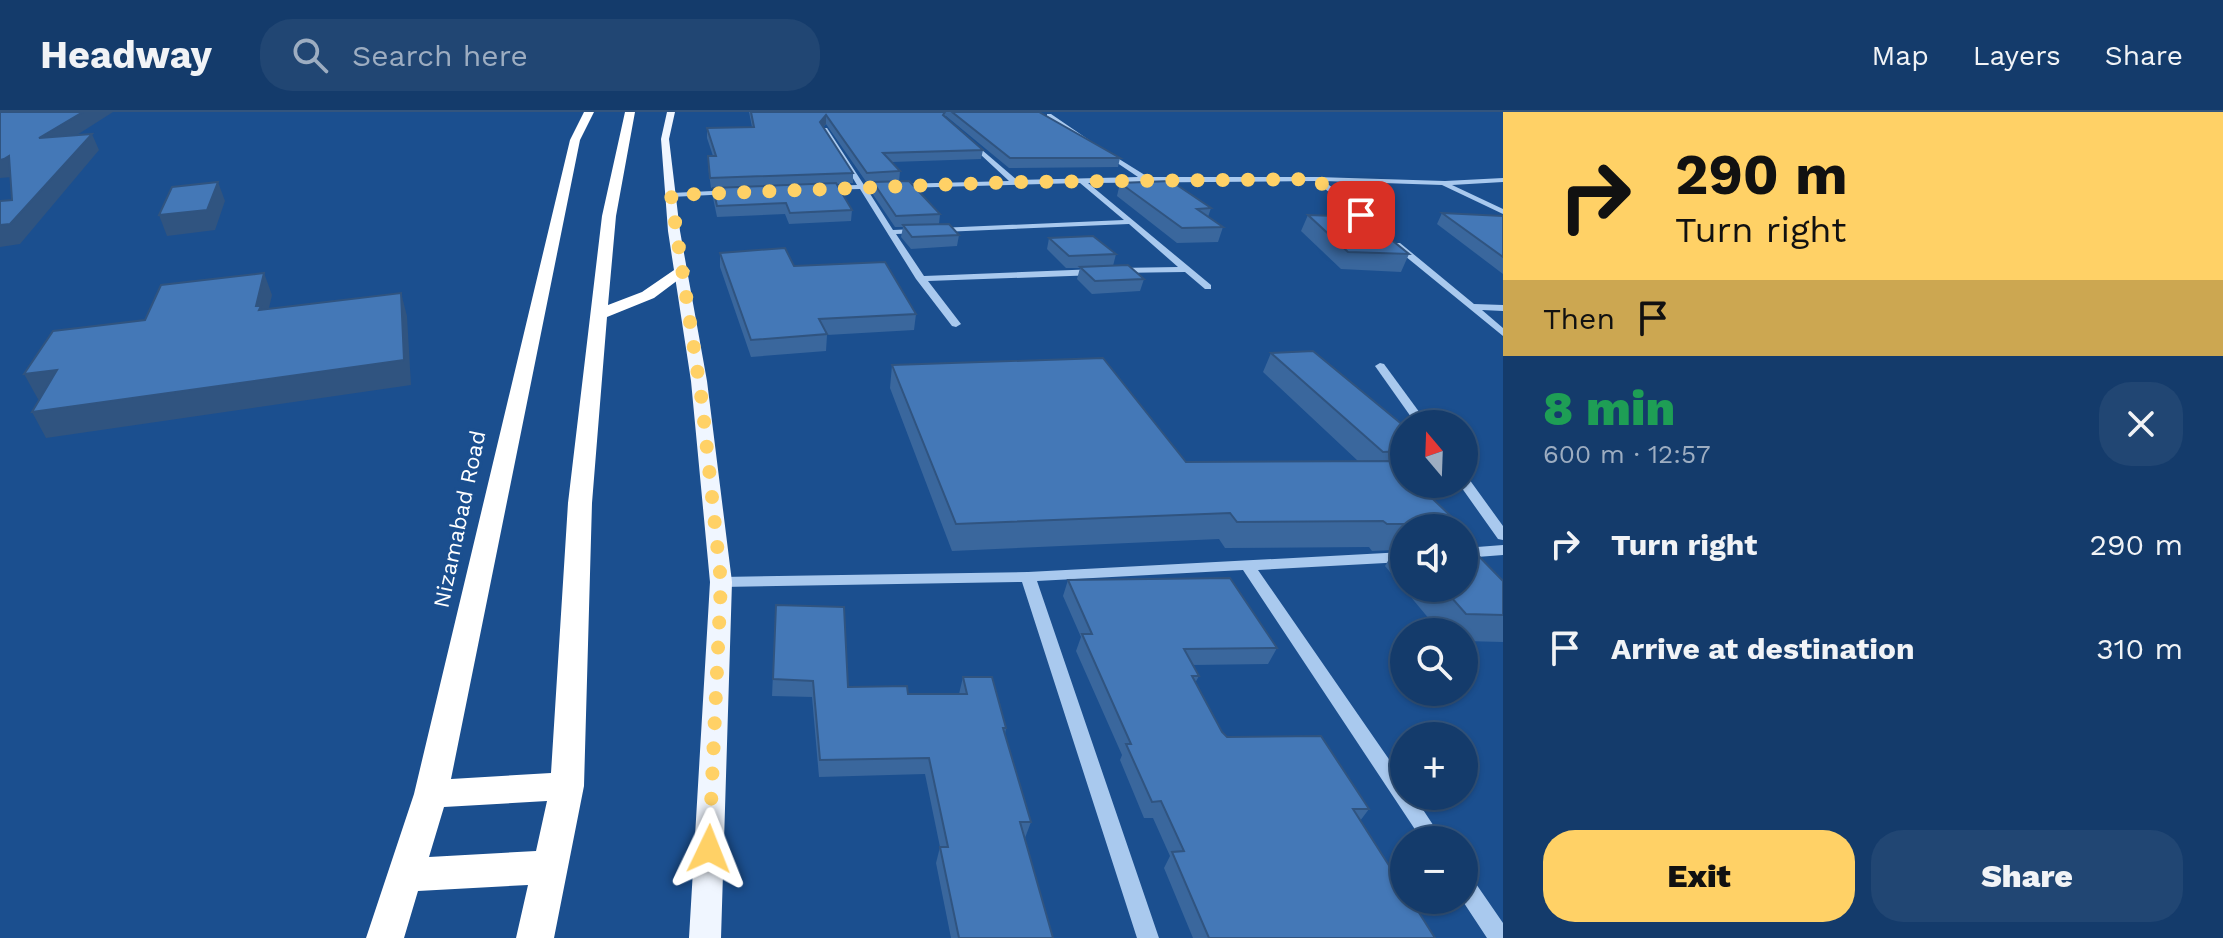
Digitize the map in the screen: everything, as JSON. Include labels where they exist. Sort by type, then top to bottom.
[{"type":"highway","name":"Nizamabad Road","points":[[385,938],[431,794],[575,140],[589,112]]},
{"type":"highway","points":[[535,938],[567,786],[580,503],[612,197],[630,112]]},
{"type":"highway","points":[[599,314],[648,295],[682,271]]},
{"type":"highway","points":[[431,794],[567,786]]},
{"type":"highway","points":[[405,875],[550,867]]},
{"type":"main road","points":[[671,112],[665,139],[702,402],[721,582],[705,938]]},
{"type":"street","points":[[1049,115],[1146,179]]},
{"type":"street","points":[[825,129],[865,186],[921,279],[956,324]]},
{"type":"street","points":[[958,131],[1015,182]]},
{"type":"street","points":[[805,189],[1146,179],[1443,183],[1503,180]]},
{"type":"street","points":[[1316,179],[1503,333]]},
{"type":"street","points":[[1082,181],[1208,287]]},
{"type":"street","points":[[1443,183],[1503,212]]},
{"type":"street","points":[[671,195],[746,191]]},
{"type":"street","points":[[893,232],[1131,222]]},
{"type":"street","points":[[921,279],[1188,269]]},
{"type":"street","points":[[1472,307],[1503,308]]},
{"type":"street","points":[[1380,366],[1412,410]]},
{"type":"street","points":[[1476,498],[1503,536]]},
{"type":"street","points":[[1478,552],[1503,550]]},
{"type":"street","points":[[721,582],[1028,577],[1249,568],[1390,558]]},
{"type":"street","points":[[1249,568],[1424,826]]},
{"type":"street","points":[[1028,577],[1148,938]]},
{"type":"street","points":[[1478,906],[1500,938]]},
{"type":"building","points":[[0,112],[83,112],[39,138],[92,134],[10,224],[0,225],[0,201],[12,200],[9,156],[0,160]]},
{"type":"building","points":[[751,112],[945,112],[943,115],[983,150],[883,153],[900,171],[867,173],[826,115],[820,122],[853,173],[710,178],[708,156],[716,156],[707,128],[754,127]]},
{"type":"building","points":[[952,112],[1039,112],[1120,158],[1010,158]]},
{"type":"building","points":[[909,181],[940,214],[896,216],[873,182]]},
{"type":"building","points":[[1171,181],[1211,208],[1197,209],[1223,227],[1182,228],[1120,183]]},
{"type":"building","points":[[218,182],[207,210],[159,215],[172,187]]},
{"type":"building","points":[[836,183],[852,210],[790,213],[786,203],[717,206],[713,188]]},
{"type":"building","points":[[1442,213],[1503,216],[1503,257]]},
{"type":"building","points":[[1308,215],[1363,217],[1409,254],[1348,252]]},
{"type":"building","points":[[949,224],[959,235],[912,237],[903,225]]},
{"type":"building","points":[[1093,236],[1116,254],[1069,256],[1049,238]]},
{"type":"building","points":[[785,248],[794,266],[885,262],[916,314],[819,319],[827,334],[751,340],[720,253]]},
{"type":"building","points":[[1128,265],[1144,279],[1095,281],[1080,267]]},
{"type":"building","points":[[264,273],[256,306],[261,306],[259,310],[401,293],[404,360],[32,412],[57,370],[24,374],[53,331],[145,320],[161,285]]},
{"type":"building","points":[[1313,351],[1390,414],[1390,452],[1383,452],[1271,353]]},
{"type":"building","points":[[1103,358],[1186,462],[1390,461],[1390,498],[1432,498],[1449,514],[1390,514],[1390,524],[1383,521],[1237,522],[1230,513],[956,524],[892,365]]},
{"type":"building","points":[[1478,555],[1503,581],[1503,615],[1466,614],[1455,602],[1478,602]]},
{"type":"building","points":[[1230,578],[1277,648],[1184,649],[1199,676],[1192,676],[1222,732],[1227,737],[1321,736],[1369,809],[1353,809],[1390,867],[1390,914],[1420,914],[1435,938],[1209,938],[1172,852],[1184,851],[1161,801],[1152,802],[1126,744],[1131,744],[1082,634],[1092,634],[1068,580]]},
{"type":"building","points":[[776,605],[844,607],[848,687],[907,686],[908,694],[967,694],[963,677],[992,677],[1006,728],[1003,728],[1031,822],[1020,822],[1053,938],[959,938],[940,847],[948,847],[929,758],[820,760],[813,681],[773,679]]},
{"type":"route","points":[[709,849],[721,582],[702,402],[671,195],[1015,182],[1316,179],[1361,215]]}]
